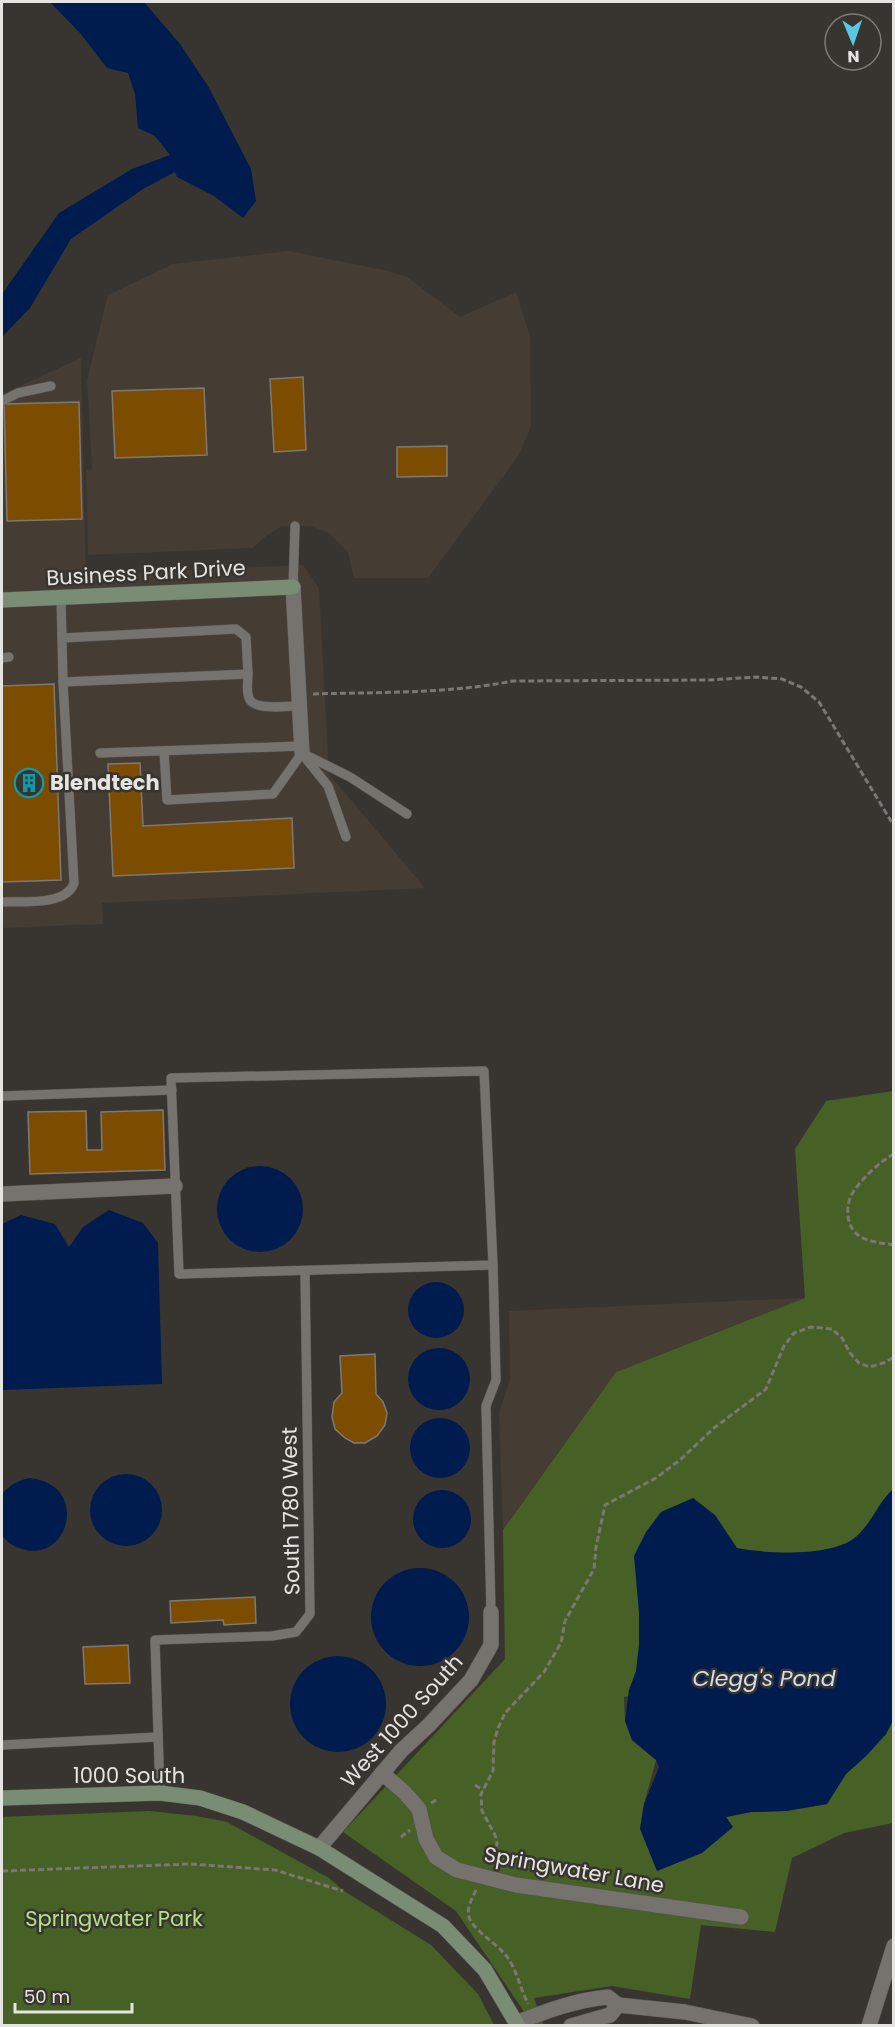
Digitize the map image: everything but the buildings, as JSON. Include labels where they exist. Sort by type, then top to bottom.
[{"type":"street","name":"Business Park Drive","points":[[2,600],[293,587]]},
{"type":"street","points":[[293,587],[301,750]]},
{"type":"street","points":[[2,1194],[175,1186]]},
{"type":"street","name":"West 1000 South","points":[[319,1848],[401,1751],[471,1680],[491,1646],[491,1612]]},
{"type":"street","name":"Springwater Lane","points":[[382,1773],[404,1792],[418,1809],[426,1839],[436,1857],[456,1870],[516,1885],[741,1917]]},
{"type":"street","name":"1000 South","points":[[2,1798],[160,1793],[200,1798],[243,1812],[319,1848],[443,1926],[485,1970],[517,2024]]},
{"type":"street","points":[[869,2025],[894,1946]]},
{"type":"street","points":[[517,2024],[571,2003],[608,1997],[618,2005],[685,2012],[752,2025]]},
{"type":"street","points":[[571,2003],[575,2024],[610,2015],[618,2005]]},
{"type":"lane","points":[[2,401],[18,393],[51,386]]},
{"type":"lane","points":[[293,587],[295,526]]},
{"type":"lane","points":[[2,902],[56,899],[72,890],[74,883],[63,682],[61,597]]},
{"type":"lane","points":[[62,638],[236,629],[246,637],[249,698],[252,703],[260,706],[299,700]]},
{"type":"lane","points":[[63,682],[248,674]]},
{"type":"lane","points":[[164,750],[167,800],[273,794],[301,750]]},
{"type":"lane","points":[[100,753],[164,750],[301,750],[350,777],[407,814]]},
{"type":"lane","points":[[301,750],[328,786],[346,837]]},
{"type":"lane","points":[[491,1612],[486,1406],[496,1380],[494,1264],[484,1071],[171,1078],[179,1274],[494,1264]]},
{"type":"lane","points":[[2,1096],[172,1090]]},
{"type":"lane","name":"South 1780 West","points":[[160,1793],[155,1640],[272,1636],[296,1632],[310,1614],[305,1271]]},
{"type":"lane","points":[[2,1745],[158,1737]]},
{"type":"path","points":[[299,700],[490,686],[513,681],[710,680],[757,677],[782,679],[801,687],[819,702],[894,826]]},
{"type":"path","points":[[894,1154],[874,1168],[851,1195],[847,1208],[850,1225],[858,1236],[894,1245]]},
{"type":"path","points":[[488,1866],[496,1851],[497,1843],[482,1811],[481,1794],[494,1771],[494,1742],[498,1728],[505,1713],[544,1672],[561,1643],[565,1621],[594,1569],[605,1505],[656,1478],[714,1428],[766,1389],[784,1346],[794,1334],[811,1327],[832,1329],[842,1338],[850,1353],[859,1363],[870,1367],[894,1357]]},
{"type":"path","points":[[475,1785],[483,1790]]},
{"type":"path","points":[[2,1872],[190,1864],[275,1870],[344,1891]]},
{"type":"path","points":[[476,1890],[469,1906],[468,1916],[504,1952],[516,1973],[534,2016]]},
{"type":"shaded area","points":[[289,251],[407,277],[460,317],[516,292],[530,336],[531,426],[519,455],[428,578],[354,578],[348,552],[328,532],[309,526],[282,526],[253,548],[88,555],[86,470],[92,469],[87,380],[108,295],[173,264]]},
{"type":"shaded area","points":[[81,358],[86,575],[303,565],[319,588],[329,774],[425,888],[102,903],[103,924],[2,928],[2,394]]},
{"type":"shaded area","points":[[805,1298],[616,1372],[503,1530],[499,1413],[510,1380],[509,1311]]},
{"type":"green space","points":[[893,1091],[893,1641],[624,1697],[625,1721],[632,1740],[656,1760],[640,1829],[751,1812],[786,1811],[827,1804],[846,1774],[886,1734],[893,1719],[893,1823],[844,1833],[792,1858],[775,1932],[701,1925],[690,1999],[612,1986],[534,1998],[544,2026],[533,2025],[456,1911],[343,1832],[505,1659],[503,1530],[616,1372],[805,1298],[795,1149],[826,1101]]},
{"type":"green space","name":"Springwater Park","points":[[149,1811],[227,1822],[329,1878],[344,1891],[431,1945],[478,1994],[494,2025],[2,2025],[2,1817]]},
{"type":"water","points":[[50,2],[144,2],[180,44],[208,86],[251,169],[256,201],[243,218],[214,196],[177,177],[175,172],[143,189],[71,239],[30,308],[2,337],[2,294],[59,213],[132,169],[170,155],[155,136],[138,128],[135,94],[128,73],[107,68],[80,33]]},
{"type":"water","points":[[260,1166],[284,1173],[296,1185],[303,1209],[296,1233],[284,1245],[260,1252],[236,1245],[224,1233],[217,1209],[224,1185],[236,1173]]},
{"type":"water","points":[[109,1210],[143,1223],[158,1243],[162,1384],[2,1390],[2,1224],[21,1215],[55,1224],[69,1247],[83,1227]]},
{"type":"water","points":[[430,1282],[442,1282],[452,1286],[460,1294],[464,1310],[460,1326],[452,1334],[442,1338],[430,1338],[420,1334],[412,1326],[408,1316],[408,1304],[412,1294],[420,1286]]},
{"type":"water","points":[[439,1348],[456,1353],[461,1357],[465,1362],[470,1379],[465,1396],[461,1401],[456,1405],[439,1410],[422,1405],[417,1401],[413,1396],[408,1379],[413,1362],[417,1357],[422,1353]]},
{"type":"water","points":[[440,1418],[461,1427],[470,1448],[461,1469],[440,1478],[419,1469],[410,1448],[419,1427]]},
{"type":"water","points":[[126,1474],[146,1480],[156,1490],[162,1510],[156,1530],[146,1540],[126,1546],[106,1540],[96,1530],[90,1510],[96,1490],[106,1480]]},
{"type":"water","points":[[29,1478],[48,1483],[60,1493],[66,1507],[66,1521],[61,1534],[52,1545],[39,1550],[14,1546],[4,1538],[2,1532],[2,1494],[14,1484]]},
{"type":"water","name":"Clegg's Pond","points":[[893,1489],[894,1719],[886,1734],[846,1774],[827,1804],[726,1817],[733,1827],[702,1853],[657,1871],[640,1829],[644,1804],[659,1767],[656,1760],[632,1740],[625,1721],[639,1645],[634,1556],[646,1532],[661,1512],[693,1498],[715,1515],[737,1548],[783,1553],[819,1551],[849,1542],[859,1534]]},
{"type":"water","points":[[442,1490],[453,1492],[466,1503],[471,1519],[469,1530],[458,1543],[442,1548],[431,1546],[418,1535],[413,1519],[415,1508],[426,1495]]},
{"type":"water","points":[[420,1568],[439,1571],[455,1582],[466,1598],[469,1617],[466,1636],[455,1652],[439,1663],[420,1666],[401,1663],[385,1652],[374,1636],[371,1617],[374,1598],[385,1582],[401,1571]]},
{"type":"water","points":[[338,1656],[356,1660],[372,1670],[382,1686],[386,1704],[382,1722],[372,1738],[356,1748],[338,1752],[320,1748],[304,1738],[294,1722],[290,1704],[294,1686],[304,1670],[320,1660]]},
{"type":"place","name":"Blendtech","points":[[29,783]]}]
